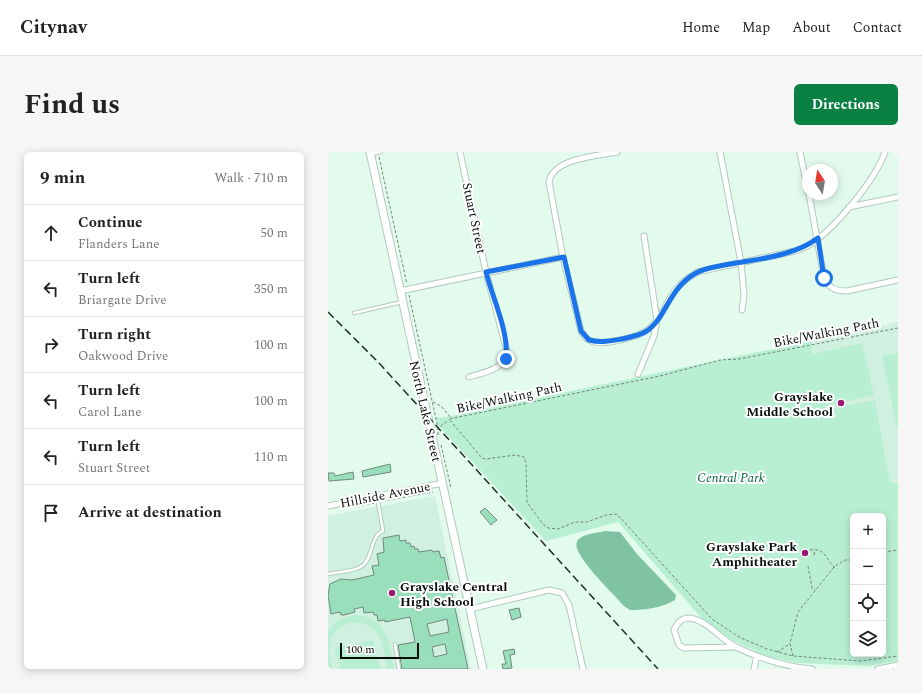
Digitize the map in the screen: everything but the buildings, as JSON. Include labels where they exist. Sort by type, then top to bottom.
[{"type":"street","name":"Stuart Street","points":[[460,152],[486,272],[505,337],[507,350],[506,359],[500,366],[468,377]]},
{"type":"street","points":[[617,152],[567,162],[557,166],[552,173],[549,187],[581,331],[589,340],[608,342],[635,336],[645,332],[657,320],[675,291],[684,281],[697,272],[808,246],[849,207],[877,168],[884,152]]},
{"type":"street","points":[[720,152],[741,262],[744,295],[742,310]]},
{"type":"street","points":[[800,152],[802,164]]},
{"type":"street","name":"North Lake Street","points":[[370,153],[483,669]]},
{"type":"street","points":[[849,207],[898,197]]},
{"type":"street","points":[[810,200],[818,238],[824,278],[827,284],[834,290],[847,291],[898,280]]},
{"type":"street","points":[[638,374],[654,336],[657,320],[644,236]]},
{"type":"street","points":[[400,292],[486,272],[564,257]]},
{"type":"street","name":"Hillside Avenue","points":[[328,506],[443,483]]},
{"type":"street","points":[[470,609],[548,590],[562,593],[570,605],[583,669]]},
{"type":"street","points":[[734,647],[684,648],[676,641],[674,630],[683,619],[697,620],[734,647],[787,665],[812,669]]},
{"type":"street","points":[[754,669],[757,656]]},
{"type":"street","points":[[878,669],[898,665]]},
{"type":"lane","points":[[370,153],[381,152]]},
{"type":"lane","points":[[354,313],[402,302]]},
{"type":"lane","points":[[328,574],[357,568],[365,564],[378,534],[383,531],[377,496]]},
{"type":"lane","points":[[395,644],[399,669]]},
{"type":"path","name":"Bike/Walking Path","points":[[898,328],[739,359],[720,360],[660,376],[449,419],[482,458],[486,459],[518,455],[524,457],[526,463],[526,502],[535,515],[548,528],[558,529],[575,522],[587,522],[606,515],[617,514],[712,619],[739,637],[776,652],[793,656],[860,661],[898,656]]},
{"type":"path","points":[[432,401],[441,406],[451,418]]},
{"type":"path","points":[[449,419],[438,428],[451,488]]},
{"type":"path","points":[[810,550],[816,550],[827,555],[834,567],[838,569]]},
{"type":"path","points":[[814,555],[816,550]]},
{"type":"path","points":[[886,552],[898,550]]},
{"type":"path","points":[[793,656],[790,643],[798,612],[834,567],[845,560],[850,559]]},
{"type":"path","points":[[808,566],[812,588],[815,591]]},
{"type":"path","points":[[776,652],[790,643]]},
{"type":"shaded area","name":"Grayslake Middle School","points":[[898,322],[898,484],[890,482],[875,400],[824,410],[811,341]]},
{"type":"shaded area","name":"Grayslake Central High School","points":[[435,496],[471,669],[328,669],[328,516]]},
{"type":"shaded area","points":[[605,531],[620,532],[637,554],[676,595],[675,600],[659,607],[647,609],[630,610],[624,606],[587,565],[577,548],[577,542],[582,537]]},
{"type":"green space","name":"Central Park","points":[[811,341],[813,354],[862,343],[874,395],[825,406],[824,410],[875,400],[890,482],[898,484],[898,661],[869,666],[797,663],[769,657],[734,641],[704,621],[618,522],[546,541],[437,424],[436,417],[442,418]]},
{"type":"green space","points":[[898,353],[898,427],[897,428],[882,356]]},
{"type":"green space","points":[[354,615],[365,616],[374,620],[380,625],[388,640],[394,669],[387,669],[381,640],[373,629],[359,623],[351,623],[344,625],[333,636],[329,651],[333,669],[328,669],[328,630],[338,620]]},
{"type":"green space","points":[[373,640],[380,669],[340,669],[335,648]]},
{"type":"railway","points":[[328,312],[379,363],[658,669]]},
{"type":"place","name":"Grayslake Middle School","points":[[841,403]]},
{"type":"place","name":"Grayslake Park Amphitheater","points":[[805,553]]},
{"type":"place","name":"Grayslake Central High School","points":[[392,593]]},
{"type":"route","points":[[506,359],[507,350],[505,337],[486,272],[564,257],[581,331],[584,337],[594,342],[608,342],[635,336],[645,332],[652,327],[675,291],[684,281],[697,272],[795,250],[808,246],[818,238],[824,278]]}]
